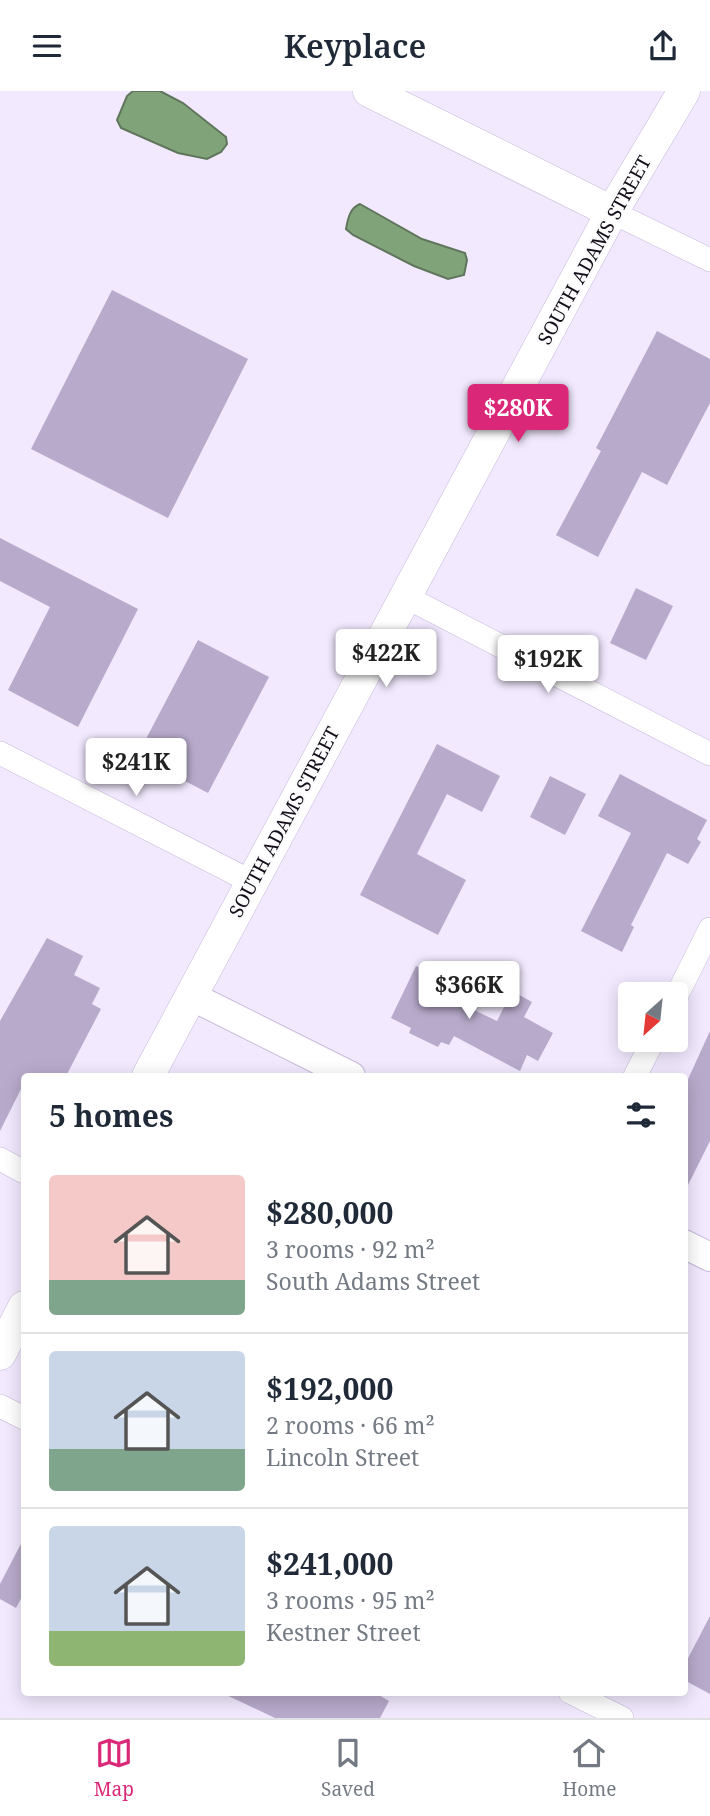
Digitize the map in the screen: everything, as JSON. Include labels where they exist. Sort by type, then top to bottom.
[{"type":"main road","points":[[369,91],[612,212]]},
{"type":"main road","name":"SOUTH ADAMS STREET","points":[[150,1073],[612,212],[684,91]]},
{"type":"main road","points":[[0,1354],[21,1313]]},
{"type":"street","points":[[612,212],[710,260]]},
{"type":"street","points":[[406,597],[710,754]]},
{"type":"street","points":[[0,753],[252,882]]},
{"type":"street","points":[[684,982],[710,929]]},
{"type":"street","points":[[191,996],[345,1073]]},
{"type":"street","points":[[637,1073],[647,1052]]},
{"type":"street","points":[[0,1159],[21,1170]]},
{"type":"street","points":[[688,1246],[710,1257]]},
{"type":"street","points":[[0,1406],[21,1416]]},
{"type":"street","points":[[578,1696],[622,1718]]},
{"type":"shaded area","points":[[133,91],[160,91],[183,103],[226,137],[227,144],[221,152],[207,159],[178,153],[121,128],[117,120],[127,96]]},
{"type":"shaded area","points":[[360,204],[422,239],[465,253],[467,260],[464,275],[448,279],[414,266],[353,235],[346,229],[352,211]]},
{"type":"building","points":[[112,290],[248,359],[168,518],[31,449]]},
{"type":"building","points":[[657,331],[710,359],[710,403],[667,485],[642,472],[598,557],[556,535],[601,451],[596,448]]},
{"type":"building","points":[[0,538],[138,609],[78,727],[8,690],[50,607],[0,581]]},
{"type":"building","points":[[636,588],[673,606],[646,660],[610,643]]},
{"type":"building","points":[[198,640],[269,677],[208,793],[137,756]]},
{"type":"building","points":[[437,744],[500,776],[482,812],[447,794],[417,854],[466,880],[438,935],[360,895]]},
{"type":"building","points":[[620,774],[707,820],[697,839],[701,842],[688,864],[667,853],[631,925],[634,927],[622,952],[581,931],[631,833],[598,816]]},
{"type":"building","points":[[550,776],[586,794],[565,835],[530,817]]},
{"type":"building","points":[[47,938],[83,956],[74,975],[100,988],[92,1004],[101,1009],[68,1073],[21,1073],[21,1089],[0,1131],[0,1021]]},
{"type":"building","points":[[416,966],[461,988],[455,1001],[497,1021],[512,991],[532,1002],[524,1017],[553,1033],[538,1061],[527,1055],[520,1071],[454,1036],[449,1045],[441,1042],[438,1047],[409,1033],[411,1028],[391,1018]]},
{"type":"building","points":[[710,1031],[710,1141],[688,1185],[688,1079]]},
{"type":"building","points":[[21,1544],[21,1599],[16,1608],[0,1599],[0,1584]]},
{"type":"building","points":[[710,1616],[710,1694],[688,1682],[688,1658]]},
{"type":"building","points":[[228,1696],[381,1696],[389,1701],[380,1718],[275,1718]]}]
